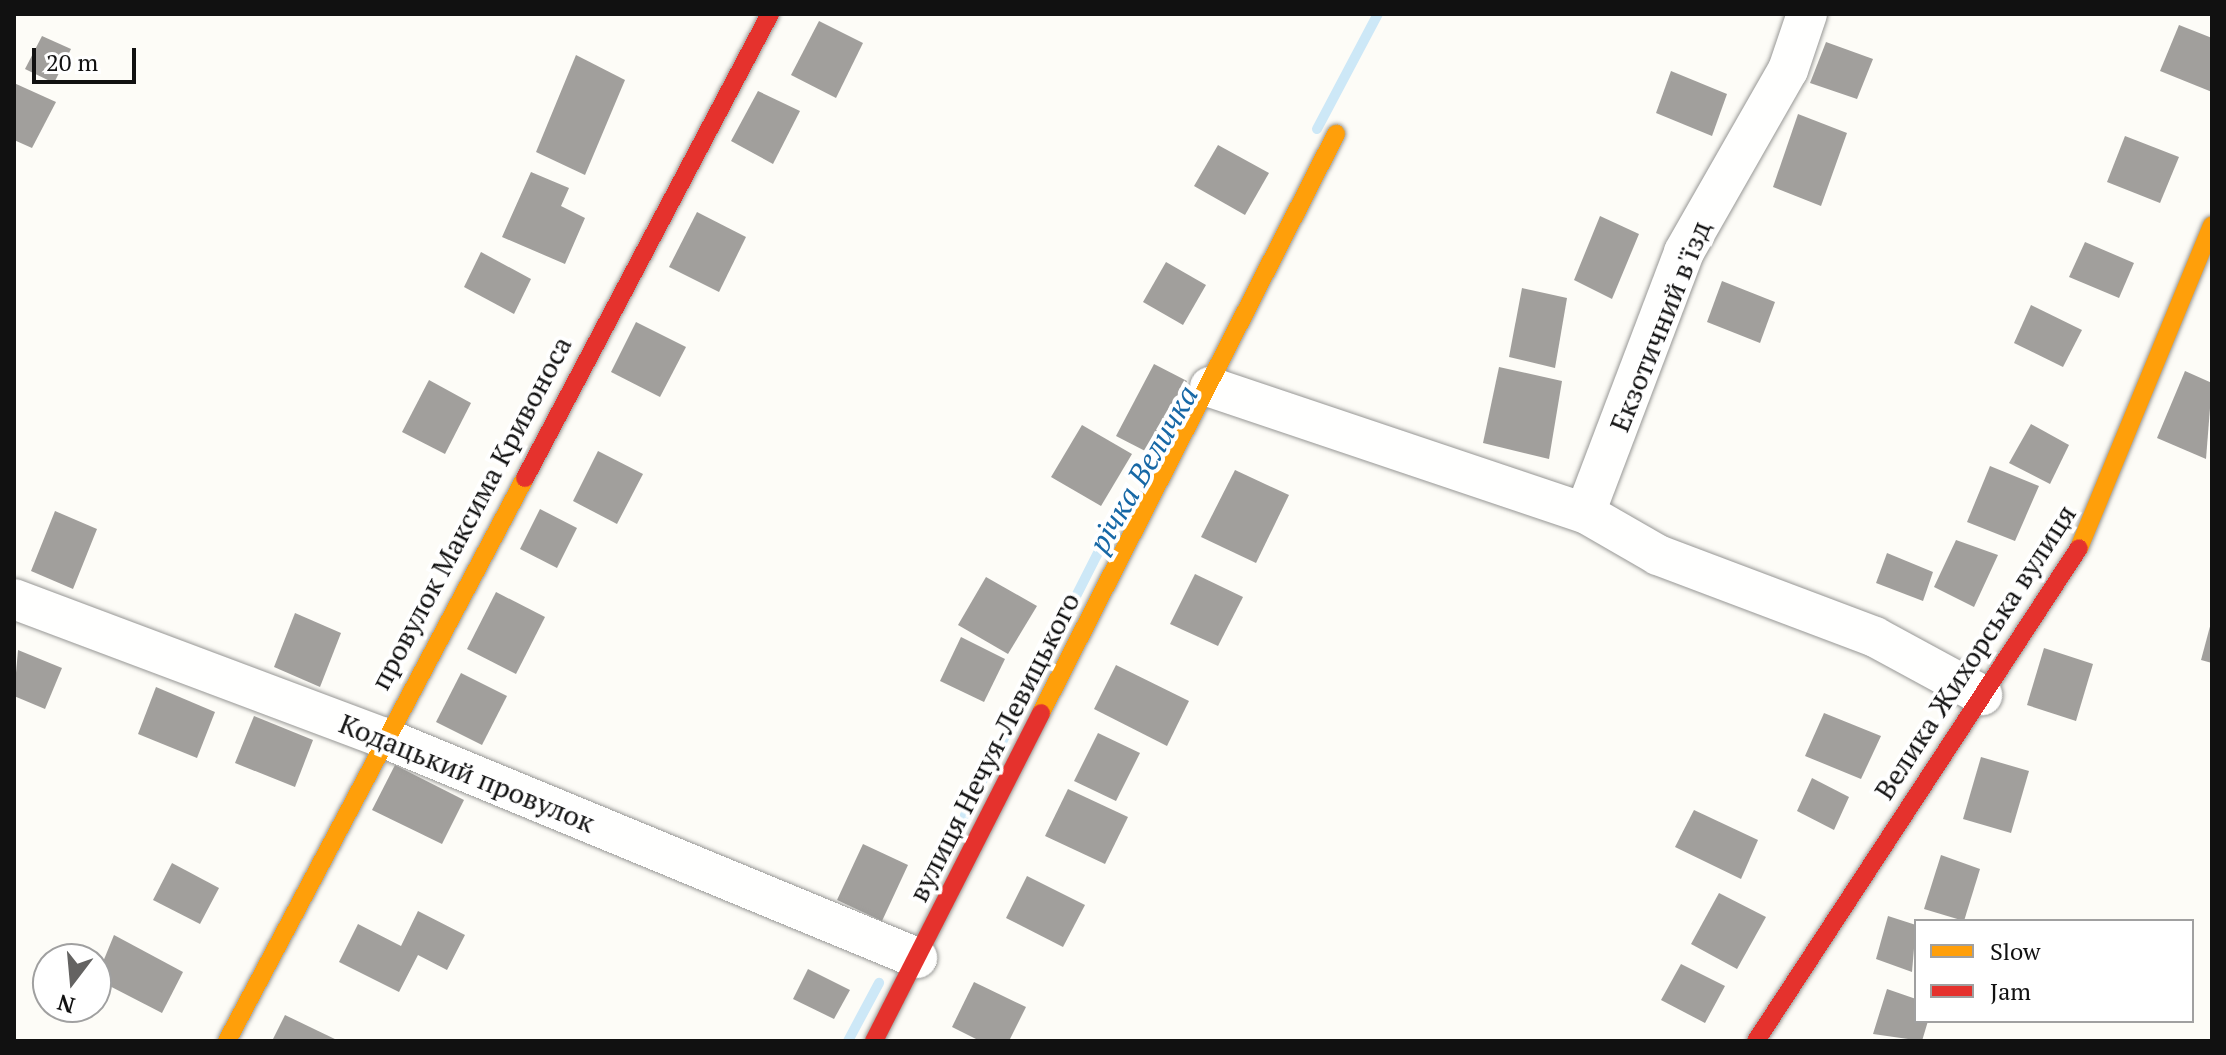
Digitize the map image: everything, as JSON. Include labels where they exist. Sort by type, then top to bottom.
[{"type":"street","name":"провулок Максима Кривоноса","points":[[227,1041],[382,737],[770,14]]},
{"type":"street","name":"Екзотичний в'їзд","points":[[1585,513],[1684,252],[1788,70],[1807,14]]},
{"type":"street","name":"вулиця Нечуя-Левицького","points":[[874,1041],[1210,387],[1336,134]]},
{"type":"street","name":"Велика Жихорська вулиця","points":[[1756,1041],[2095,523],[2212,225]]},
{"type":"street","points":[[1210,387],[1585,513],[1658,555],[1875,637],[1982,695]]},
{"type":"street","name":"Кодацький провулок","points":[[14,599],[382,737],[917,958]]},
{"type":"building","points":[[819,21],[863,43],[836,98],[791,75]]},
{"type":"building","points":[[2179,25],[2212,38],[2212,92],[2160,71]]},
{"type":"building","points":[[42,36],[71,49],[54,83],[25,69]]},
{"type":"building","points":[[1826,42],[1873,59],[1857,99],[1810,83]]},
{"type":"building","points":[[576,55],[625,80],[585,175],[536,152]]},
{"type":"building","points":[[1671,71],[1727,94],[1712,136],[1656,113]]},
{"type":"building","points":[[14,83],[56,102],[32,148],[14,140]]},
{"type":"building","points":[[758,91],[800,111],[773,164],[731,141]]},
{"type":"building","points":[[1798,114],[1847,133],[1821,206],[1773,187]]},
{"type":"building","points":[[2125,136],[2179,157],[2160,203],[2107,182]]},
{"type":"building","points":[[1218,145],[1269,173],[1245,215],[1194,186]]},
{"type":"building","points":[[531,172],[569,188],[561,206],[585,218],[565,264],[502,237]]},
{"type":"building","points":[[697,212],[746,237],[719,292],[669,267]]},
{"type":"building","points":[[1600,216],[1639,234],[1612,299],[1574,280]]},
{"type":"building","points":[[2085,242],[2134,263],[2119,298],[2069,277]]},
{"type":"building","points":[[481,252],[531,279],[514,314],[464,287]]},
{"type":"building","points":[[1166,262],[1206,285],[1183,325],[1143,302]]},
{"type":"building","points":[[1722,281],[1775,302],[1760,343],[1707,322]]},
{"type":"building","points":[[1522,288],[1567,298],[1555,368],[1509,357]]},
{"type":"building","points":[[2031,305],[2082,330],[2063,367],[2014,343]]},
{"type":"building","points":[[636,322],[686,347],[660,397],[611,372]]},
{"type":"building","points":[[1154,364],[1187,381],[1149,453],[1116,436]]},
{"type":"building","points":[[1499,367],[1562,381],[1549,459],[1483,443]]},
{"type":"building","points":[[2185,371],[2212,383],[2206,459],[2157,438]]},
{"type":"building","points":[[429,380],[471,403],[445,454],[402,432]]},
{"type":"building","points":[[2031,424],[2069,445],[2050,484],[2009,463]]},
{"type":"building","points":[[1082,425],[1132,454],[1101,506],[1051,477]]},
{"type":"building","points":[[598,451],[643,474],[617,524],[573,501]]},
{"type":"building","points":[[1990,466],[2039,486],[2015,541],[1967,522]]},
{"type":"building","points":[[1235,470],[1289,495],[1256,563],[1201,537]]},
{"type":"building","points":[[540,509],[577,528],[557,568],[520,549]]},
{"type":"building","points":[[55,511],[97,529],[73,589],[31,571]]},
{"type":"building","points":[[1956,540],[1998,555],[1974,607],[1934,587]]},
{"type":"building","points":[[1887,553],[1933,572],[1923,601],[1876,583]]},
{"type":"building","points":[[1195,574],[1243,597],[1218,646],[1170,624]]},
{"type":"building","points":[[986,577],[1037,606],[1008,654],[958,625]]},
{"type":"building","points":[[496,592],[545,617],[516,674],[467,649]]},
{"type":"building","points":[[295,613],[341,633],[320,687],[274,667]]},
{"type":"building","points":[[2212,619],[2212,663],[2201,660]]},
{"type":"building","points":[[961,637],[1005,659],[984,702],[940,681]]},
{"type":"building","points":[[2044,648],[2093,664],[2076,721],[2027,705]]},
{"type":"building","points":[[18,650],[62,668],[45,709],[14,696]]},
{"type":"building","points":[[1116,665],[1189,701],[1167,746],[1094,709]]},
{"type":"building","points":[[461,673],[507,696],[482,745],[436,722]]},
{"type":"building","points":[[156,687],[215,712],[197,758],[138,734]]},
{"type":"building","points":[[1824,713],[1881,736],[1861,779],[1805,756]]},
{"type":"building","points":[[254,716],[313,740],[295,787],[235,763]]},
{"type":"building","points":[[1098,733],[1140,753],[1116,801],[1074,781]]},
{"type":"building","points":[[1981,757],[2029,771],[2011,833],[1963,819]]},
{"type":"building","points":[[395,765],[464,800],[442,844],[372,810]]},
{"type":"building","points":[[1812,778],[1849,797],[1834,830],[1797,811]]},
{"type":"building","points":[[1068,789],[1128,817],[1105,864],[1045,836]]},
{"type":"building","points":[[1694,810],[1758,840],[1741,879],[1675,847]]},
{"type":"building","points":[[863,844],[908,865],[882,921],[837,900]]},
{"type":"building","points":[[1941,855],[1980,869],[1965,919],[1924,909]]},
{"type":"building","points":[[172,863],[219,888],[200,924],[153,900]]},
{"type":"building","points":[[1027,876],[1085,905],[1063,947],[1006,918]]},
{"type":"building","points":[[1719,893],[1766,917],[1737,969],[1691,944]]},
{"type":"building","points":[[418,911],[465,935],[447,970],[418,955],[399,992],[339,962],[358,924],[401,946]]},
{"type":"building","points":[[1888,916],[1914,924],[1912,972],[1876,959]]},
{"type":"building","points":[[114,935],[183,972],[162,1013],[112,987],[111,943]]},
{"type":"building","points":[[1681,964],[1725,986],[1705,1023],[1661,1000]]},
{"type":"building","points":[[808,969],[850,990],[834,1019],[793,999]]},
{"type":"building","points":[[974,982],[1026,1007],[1009,1041],[980,1041],[952,1027]]},
{"type":"building","points":[[1887,989],[1914,998],[1914,1023],[1927,1023],[1922,1041],[1873,1034]]},
{"type":"building","points":[[285,1015],[339,1041],[272,1041]]},
{"type":"waterway","name":"річка Величка","points":[[1317,129],[1378,14]]},
{"type":"waterway","name":"річка Величка","points":[[965,815],[1119,512]]},
{"type":"waterway","name":"річка Величка","points":[[848,1041],[879,983]]},
{"type":"traffic: slow","points":[[1041,713],[1336,134]]},
{"type":"traffic: slow","points":[[2079,548],[2212,225]]},
{"type":"traffic: slow","points":[[227,1041],[525,478]]},
{"type":"traffic: jam","points":[[525,478],[770,14]]},
{"type":"traffic: jam","points":[[1756,1041],[2079,548]]},
{"type":"traffic: jam","points":[[874,1041],[1041,713]]}]
